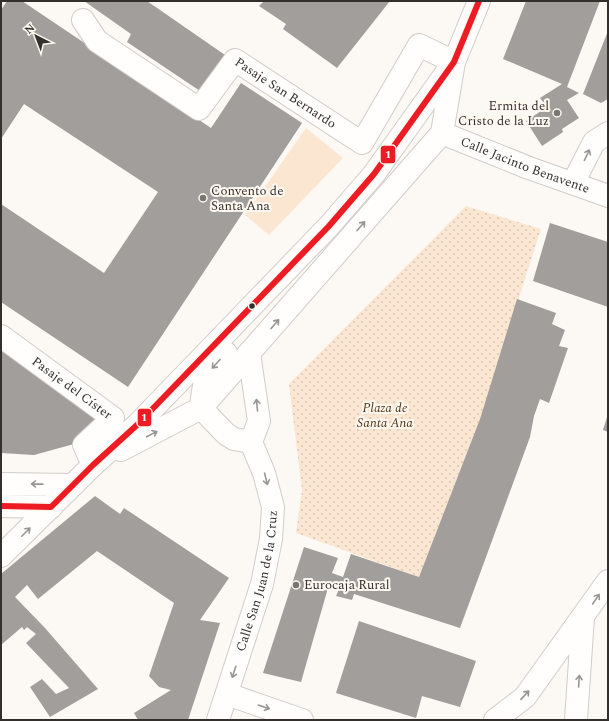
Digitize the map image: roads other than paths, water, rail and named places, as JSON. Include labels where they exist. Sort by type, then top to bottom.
[{"type":"street","points":[[93,465],[201,408],[442,133],[454,62],[479,1]]},
{"type":"street","name":"Pasaje San Bernardo","points":[[83,20],[98,41],[199,109],[235,60],[362,143],[419,45],[454,62]]},
{"type":"street","points":[[1,556],[93,465],[137,425],[329,226],[374,174],[454,62]]},
{"type":"street","points":[[374,174],[407,152],[442,133]]},
{"type":"street","name":"Calle Jacinto Benavente","points":[[442,133],[608,196]]},
{"type":"street","points":[[573,183],[594,142],[608,133]]},
{"type":"street","points":[[249,353],[259,421],[251,442],[234,439],[226,434],[201,408],[202,392],[207,374],[302,268],[329,226]]},
{"type":"street","name":"Pasaje del Císter","points":[[1,336],[113,418],[84,445],[93,465]]},
{"type":"street","name":"Calle San Juan de la Cruz","points":[[218,720],[262,584],[271,539],[273,508],[264,473],[251,442]]},
{"type":"street","points":[[1,484],[73,485]]},
{"type":"street","points":[[1,506],[51,507]]},
{"type":"street","points":[[495,720],[525,697],[584,617],[608,581]]},
{"type":"street","points":[[576,720],[584,617]]},
{"type":"street","points":[[227,694],[302,720]]},
{"type":"place","name":"Ermita del Cristo de la Luz","points":[[557,113]]},
{"type":"place","name":"Convento de Santa Ana","points":[[203,198]]},
{"type":"place","name":"Eurocaja Rural","points":[[296,585]]},
{"type":"park label","name":"Plaza de Santa Ana","points":[[385,416]]}]
